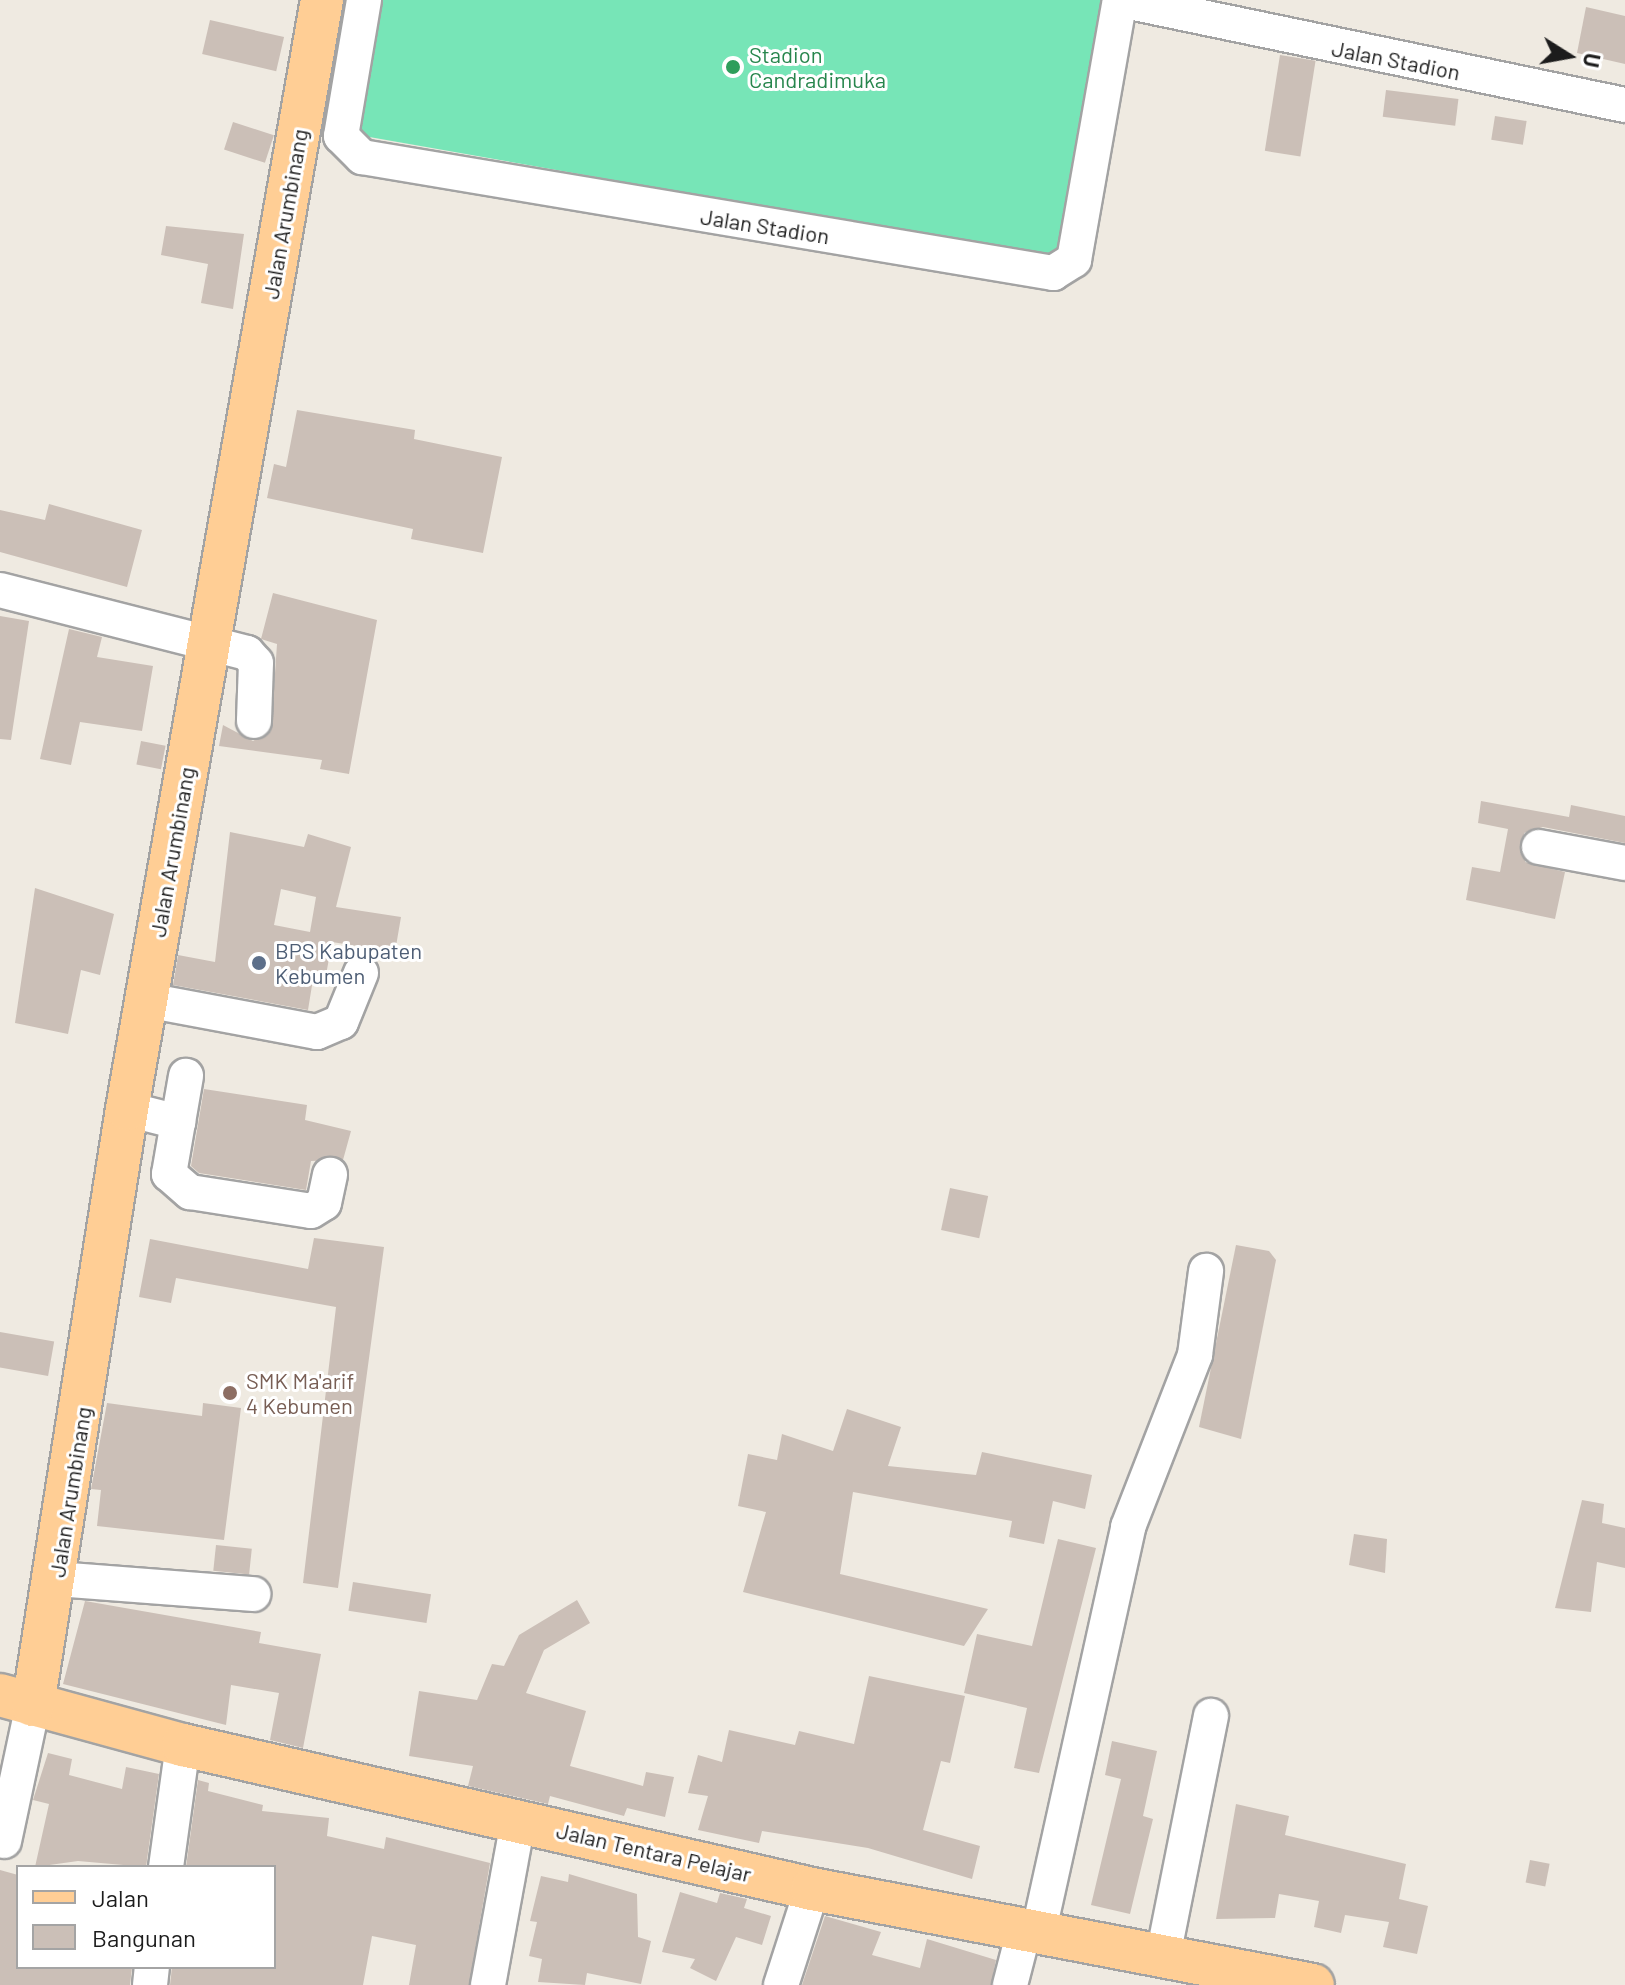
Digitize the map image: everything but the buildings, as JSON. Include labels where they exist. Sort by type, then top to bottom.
[{"type":"main road","name":"Jalan Arumbinang","points":[[16,1700],[57,1579],[127,1109],[322,0]]},
{"type":"main road","name":"Jalan Tentara Pelajar","points":[[16,1700],[183,1745],[812,1889],[1032,1929],[1287,1983]]},
{"type":"street","name":"Jalan Stadion","points":[[364,0],[341,136],[362,157],[1053,273],[1074,260],[1120,2],[1625,105]]},
{"type":"street","points":[[0,590],[209,646],[240,650],[256,663],[254,721]]},
{"type":"street","points":[[1539,847],[1625,863]]},
{"type":"street","points":[[146,1000],[317,1032],[341,1022],[361,973]]},
{"type":"street","points":[[186,1076],[169,1174],[190,1192],[311,1211],[324,1203],[330,1175]]},
{"type":"street","points":[[127,1109],[178,1122]]},
{"type":"street","points":[[1010,1985],[1032,1929],[1128,1527],[1195,1355],[1206,1271]]},
{"type":"street","points":[[57,1579],[253,1594]]},
{"type":"street","points":[[4,1841],[16,1700]]},
{"type":"street","points":[[1163,1956],[1211,1716]]},
{"type":"street","points":[[166,1865],[183,1745]]},
{"type":"street","points":[[488,1985],[518,1821]]},
{"type":"street","points":[[781,1985],[812,1889]]},
{"type":"green space","name":"Stadion Candradimuka","points":[[382,0],[1109,0],[1063,259],[358,135]]},
{"type":"place","name":"Stadion Candradimuka","points":[[733,67]]},
{"type":"place","name":"BPS Kabupaten Kebumen","points":[[259,963]]},
{"type":"place","name":"SMK Ma'arif 4 Kebumen","points":[[230,1393]]}]
